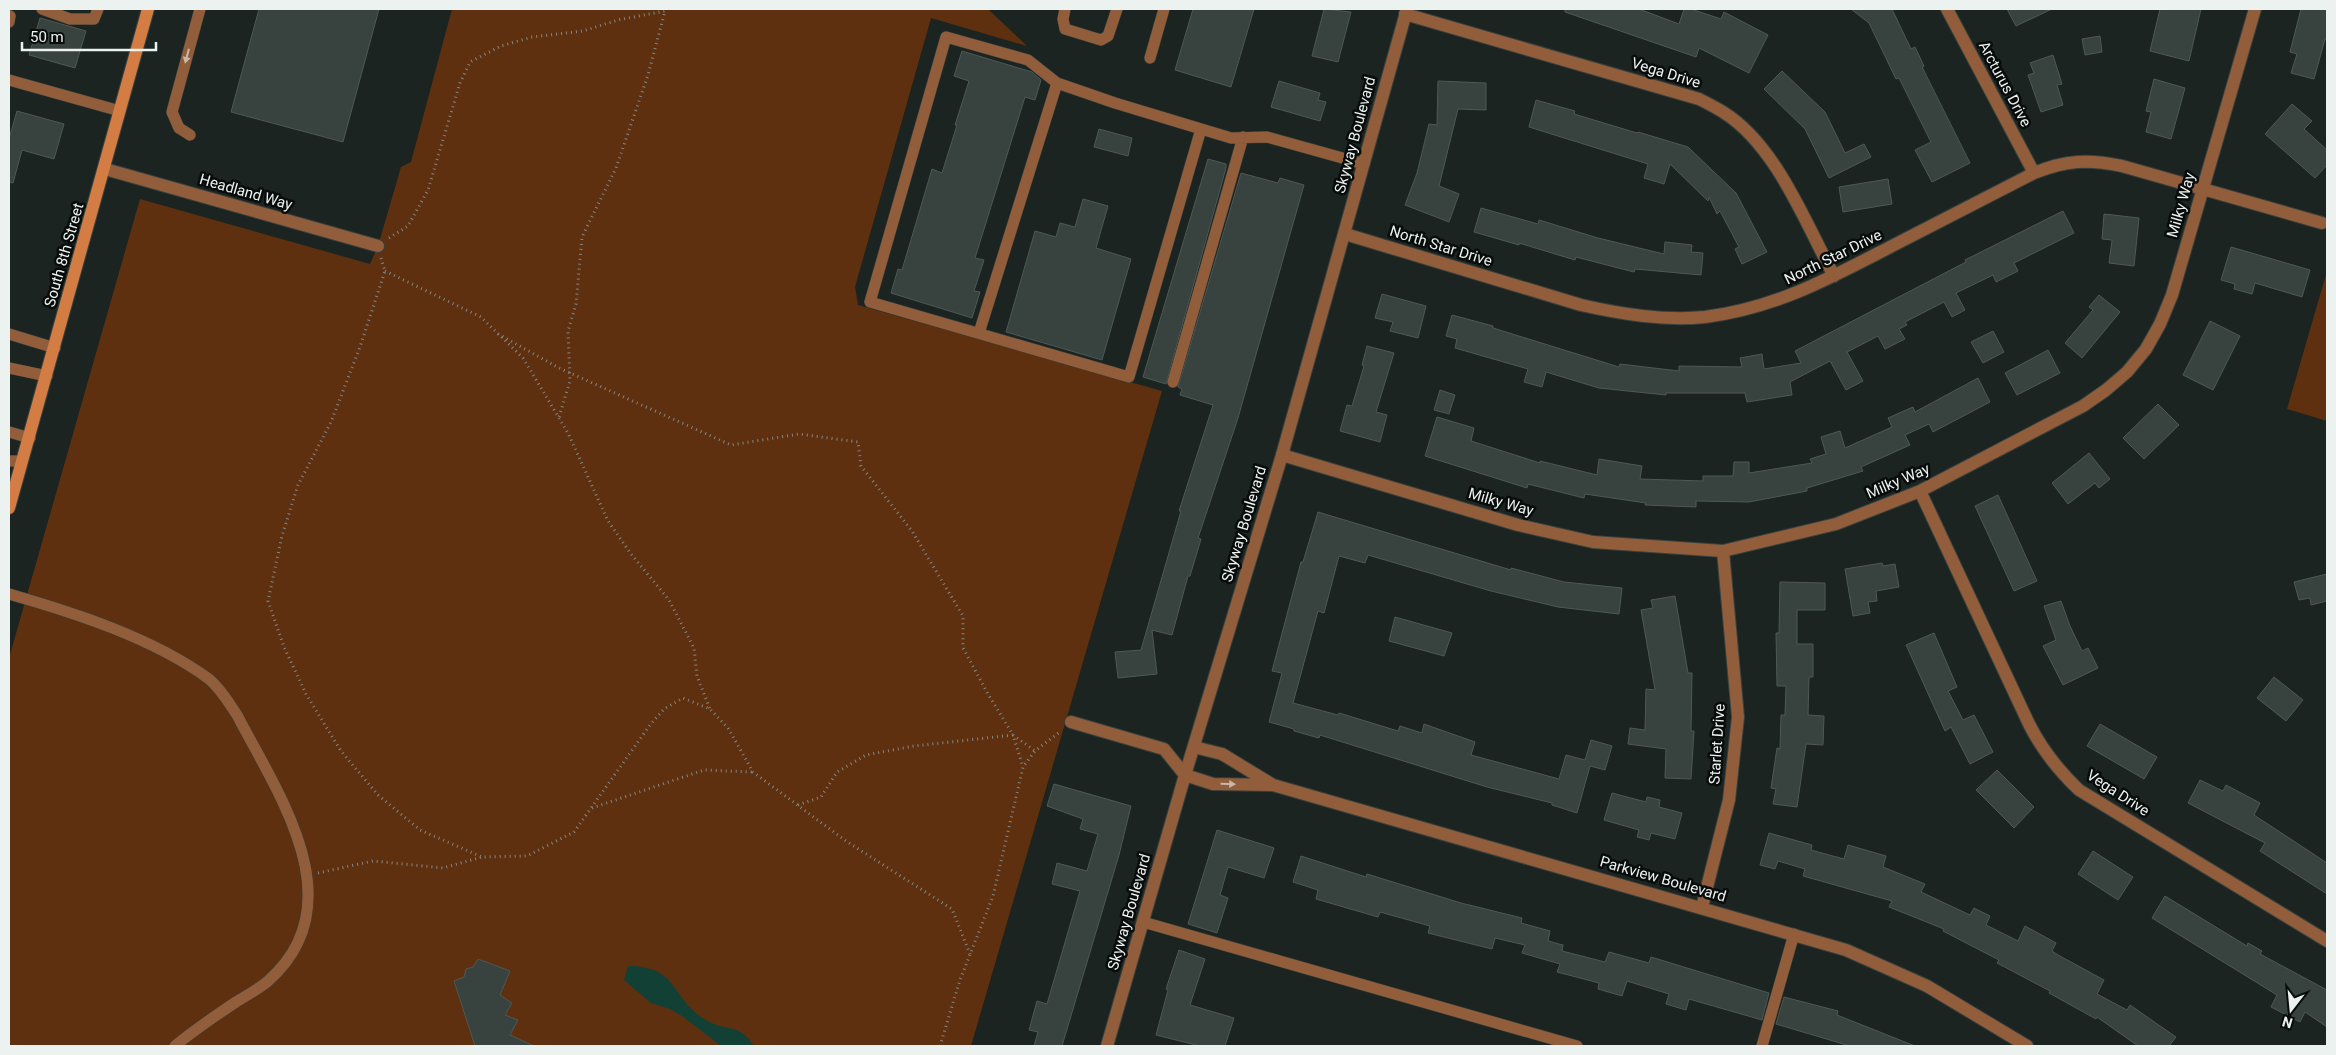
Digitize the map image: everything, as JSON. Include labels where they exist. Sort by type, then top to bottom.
[{"type":"main road","name":"South 8th Street","points":[[9,507],[15,461],[30,438],[105,169],[144,10]]},
{"type":"street","name":"Arcturus Drive","points":[[1947,9],[2034,174]]},
{"type":"street","name":"Milky Way","points":[[1282,455],[1518,525],[1593,542],[1723,550],[1836,524],[1920,491],[2083,406],[2127,372],[2146,349],[2172,295],[2255,9]]},
{"type":"street","name":"Skyway Boulevard","points":[[1107,1046],[1185,775],[1282,455],[1406,11]]},
{"type":"street","name":"Vega Drive","points":[[1406,11],[1699,99],[1724,112],[1764,152],[1780,174],[1834,276]]},
{"type":"street","name":"North Star Drive","points":[[1345,234],[1581,305],[1645,316],[1703,317],[1734,312],[1793,296],[2055,164],[2097,160],[2203,188],[2322,223]]},
{"type":"street","name":"Headland Way","points":[[105,169],[378,246]]},
{"type":"street","name":"Vega Drive","points":[[1920,491],[2040,747],[2058,770],[2080,790],[2327,940]]},
{"type":"street","name":"Starlet Drive","points":[[1702,907],[1729,800],[1738,717],[1723,550]]},
{"type":"street","points":[[1072,722],[1164,749],[1185,775]]},
{"type":"street","name":"Parkview Boulevard","points":[[1194,746],[1222,754],[1273,785]]},
{"type":"street","name":"Parkview Boulevard","points":[[1185,775],[1213,784],[1273,785],[1846,950],[1886,966],[1926,986],[2027,1046]]},
{"type":"lane","points":[[42,9],[70,19],[94,19],[98,9]]},
{"type":"lane","points":[[190,135],[179,128],[172,112],[200,9]]},
{"type":"lane","points":[[1065,9],[1063,19],[1065,28],[1101,40],[1108,36],[1117,9]]},
{"type":"lane","points":[[1150,58],[1164,9]]},
{"type":"lane","points":[[1201,129],[1129,377],[870,302],[946,37],[1028,60],[1057,83],[1201,129],[1231,138],[1267,137],[1364,164]]},
{"type":"lane","points":[[9,80],[120,111]]},
{"type":"lane","points":[[979,333],[1057,83]]},
{"type":"lane","points":[[1173,382],[1243,137]]},
{"type":"lane","points":[[9,334],[55,348]]},
{"type":"lane","points":[[9,368],[47,376]]},
{"type":"lane","points":[[9,432],[30,438]]},
{"type":"lane","points":[[9,594],[44,604],[141,641],[210,680],[225,696],[237,715],[301,843],[307,870],[306,917],[297,941],[283,964],[267,981],[194,1029],[175,1046]]},
{"type":"lane","points":[[1143,922],[1577,1046]]},
{"type":"lane","points":[[1762,1046],[1794,934]]},
{"type":"path","points":[[482,857],[420,830],[378,795],[341,751],[306,694],[284,647],[268,601],[282,536],[298,485],[331,422],[360,347],[385,271],[378,246],[408,226],[428,190],[460,83],[470,62],[501,46],[532,37],[583,30],[618,20],[665,11],[648,74],[616,168],[582,236],[576,304],[568,331],[570,380],[559,418]]},
{"type":"path","points":[[385,271],[481,316],[523,358],[568,433],[608,521],[631,554],[669,600],[694,648],[697,676],[710,710]]},
{"type":"path","points":[[498,334],[570,372],[731,445],[799,434],[858,442],[861,466],[912,531],[963,616],[963,648],[1013,736],[1023,767]]},
{"type":"path","points":[[307,870],[318,873],[373,861],[444,868],[482,857],[527,856],[574,832],[650,725],[664,709],[683,698],[710,710],[728,728],[753,772],[846,841],[952,908],[970,954]]},
{"type":"path","points":[[940,1046],[960,980],[993,896],[1023,767],[1036,750],[1072,722]]},
{"type":"path","points":[[797,805],[821,797],[837,772],[866,755],[914,746],[1013,736],[1036,750]]},
{"type":"path","points":[[592,808],[704,770],[753,772]]},
{"type":"shaded area","points":[[452,9],[988,9],[1027,46],[931,18],[855,287],[858,305],[1162,391],[971,1046],[9,1046],[9,658],[140,199],[370,264],[378,246],[401,167],[411,162]]},
{"type":"shaded area","points":[[2327,271],[2327,421],[2287,409]]},
{"type":"shaded area","points":[[628,966],[645,967],[657,972],[666,978],[695,1012],[713,1024],[732,1028],[743,1033],[754,1046],[721,1046],[682,1016],[670,1009],[651,1003],[624,980]]},
{"type":"building","points":[[259,9],[379,9],[343,142],[231,112]]},
{"type":"building","points":[[1193,9],[1254,9],[1231,87],[1175,70]]},
{"type":"building","points":[[1324,9],[1351,12],[1338,62],[1312,56]]},
{"type":"building","points":[[1565,9],[1639,9],[1679,24],[1684,9],[1691,9],[1721,19],[1724,12],[1768,35],[1749,73],[1699,48],[1696,57],[1565,12]]},
{"type":"building","points":[[1851,9],[1892,9],[1911,49],[1915,47],[1924,66],[1922,67],[1970,163],[1932,182],[1915,150],[1931,142],[1899,78],[1896,79],[1869,23]]},
{"type":"building","points":[[2007,9],[2052,9],[2016,26]]},
{"type":"building","points":[[2160,9],[2201,9],[2189,61],[2150,51]]},
{"type":"building","points":[[2301,9],[2327,9],[2327,39],[2325,39],[2314,79],[2291,73],[2297,54],[2290,52]]},
{"type":"building","points":[[40,18],[86,31],[75,68],[29,55]]},
{"type":"building","points":[[2100,36],[2102,52],[2085,55],[2082,39]]},
{"type":"building","points":[[962,51],[1032,72],[1041,80],[1035,100],[1025,97],[975,258],[984,260],[974,291],[980,292],[972,318],[891,293],[898,269],[902,270],[932,169],[942,173],[957,125],[955,125],[969,81],[954,76]]},
{"type":"building","points":[[2053,55],[2062,84],[2057,85],[2063,105],[2041,112],[2028,75],[2034,73],[2030,63]]},
{"type":"building","points":[[1782,71],[1825,112],[1845,153],[1864,144],[1871,157],[1829,178],[1805,129],[1764,89]]},
{"type":"building","points":[[2154,79],[2185,88],[2171,139],[2146,132],[2151,112],[2146,111]]},
{"type":"building","points":[[1279,81],[1320,93],[1318,100],[1326,102],[1320,121],[1271,107]]},
{"type":"building","points":[[1438,81],[1486,83],[1486,110],[1458,109],[1439,186],[1459,194],[1449,222],[1405,205],[1417,173],[1429,124],[1437,125]]},
{"type":"building","points":[[1536,100],[1575,111],[1574,114],[1688,147],[1736,193],[1767,252],[1742,264],[1735,249],[1739,247],[1720,211],[1717,214],[1709,197],[1708,201],[1670,164],[1664,184],[1644,178],[1648,164],[1529,127]]},
{"type":"building","points":[[2292,104],[2312,121],[2304,129],[2327,150],[2327,165],[2315,178],[2265,134]]},
{"type":"building","points":[[17,111],[64,124],[54,159],[22,150],[13,183],[9,182],[9,139]]},
{"type":"building","points":[[1099,129],[1132,138],[1128,156],[1094,147]]},
{"type":"building","points":[[1208,159],[1226,164],[1226,168],[1166,384],[1143,377]]},
{"type":"building","points":[[1241,173],[1278,183],[1280,178],[1304,185],[1238,418],[1198,538],[1201,539],[1190,576],[1188,576],[1172,635],[1152,630],[1157,674],[1118,678],[1115,652],[1141,650],[1181,511],[1179,511],[1213,405],[1180,395],[1182,389],[1178,387]]},
{"type":"building","points":[[1888,179],[1892,204],[1843,212],[1839,187]]},
{"type":"building","points":[[1083,199],[1108,206],[1096,248],[1131,259],[1102,360],[1006,332],[1035,231],[1056,237],[1060,223],[1075,227]]},
{"type":"building","points":[[1481,208],[1538,224],[1539,220],[1598,238],[1664,254],[1665,242],[1692,245],[1691,252],[1703,253],[1701,275],[1635,269],[1634,272],[1576,257],[1575,260],[1474,232]]},
{"type":"building","points":[[2063,211],[2074,233],[2014,263],[2018,271],[1996,282],[1993,275],[1956,293],[1965,310],[1952,317],[1944,302],[1905,322],[1907,325],[1899,329],[1905,339],[1885,349],[1878,336],[1847,352],[1863,381],[1846,390],[1830,361],[1790,382],[1792,395],[1747,402],[1745,393],[1666,393],[1666,395],[1599,388],[1546,372],[1542,387],[1524,382],[1528,369],[1455,348],[1457,339],[1446,336],[1452,315],[1493,326],[1493,328],[1619,367],[1620,364],[1679,371],[1679,366],[1742,367],[1740,358],[1762,354],[1764,369],[1801,363],[1795,351],[1966,262],[1965,260]]},
{"type":"building","points":[[2104,214],[2139,218],[2134,266],[2109,263],[2112,240],[2102,239]]},
{"type":"building","points":[[2231,247],[2310,270],[2302,297],[2255,283],[2252,294],[2234,289],[2235,284],[2221,280]]},
{"type":"building","points":[[1382,294],[1426,306],[1418,338],[1390,331],[1393,322],[1375,318]]},
{"type":"building","points":[[2099,295],[2120,312],[2082,358],[2065,343],[2093,310],[2089,307]]},
{"type":"building","points":[[2210,321],[2240,336],[2213,390],[2183,375]]},
{"type":"building","points":[[1993,331],[2004,352],[1983,363],[1971,342]]},
{"type":"building","points":[[1367,346],[1394,353],[1376,412],[1387,415],[1380,442],[1340,431],[1347,405],[1352,406],[1364,366],[1362,365]]},
{"type":"building","points":[[2048,350],[2060,373],[2017,395],[2005,373]]},
{"type":"building","points":[[1978,378],[1990,402],[1933,432],[1929,424],[1905,435],[1910,445],[1861,467],[1863,471],[1807,488],[1807,491],[1749,502],[1696,501],[1696,507],[1645,505],[1646,503],[1585,494],[1584,498],[1528,484],[1527,488],[1425,456],[1437,417],[1474,428],[1471,441],[1540,463],[1540,461],[1597,475],[1599,459],[1642,466],[1640,479],[1703,481],[1703,476],[1733,476],[1734,462],[1749,462],[1749,473],[1812,463],[1810,459],[1826,454],[1821,437],[1840,431],[1845,448],[1892,427],[1888,418],[1913,407],[1915,412]]},
{"type":"building","points":[[1440,390],[1455,395],[1449,414],[1434,410]]},
{"type":"building","points":[[2158,404],[2179,425],[2144,459],[2123,438]]},
{"type":"building","points":[[2089,453],[2110,479],[2099,488],[2095,483],[2068,504],[2052,483]]},
{"type":"building","points":[[1998,495],[2037,581],[2014,591],[1975,506]]},
{"type":"building","points":[[1318,512],[1511,570],[1511,568],[1564,582],[1622,588],[1619,614],[1558,607],[1491,591],[1368,555],[1365,563],[1339,556],[1324,613],[1318,611],[1293,703],[1338,715],[1339,713],[1398,731],[1400,726],[1422,733],[1424,724],[1475,742],[1471,755],[1559,779],[1566,755],[1585,760],[1591,740],[1612,746],[1605,770],[1590,766],[1577,813],[1552,805],[1552,803],[1487,787],[1320,735],[1319,738],[1269,722],[1282,673],[1272,671],[1301,562],[1303,562]]},
{"type":"building","points":[[1882,563],[1883,566],[1895,564],[1899,587],[1876,591],[1877,601],[1868,602],[1870,613],[1853,616],[1845,569]]},
{"type":"building","points":[[2327,574],[2327,601],[2311,605],[2310,598],[2299,600],[2294,582]]},
{"type":"building","points":[[1780,582],[1825,583],[1825,610],[1797,610],[1797,644],[1813,644],[1813,677],[1809,677],[1808,715],[1824,716],[1823,745],[1806,744],[1797,807],[1773,804],[1776,789],[1771,788],[1777,748],[1780,749],[1781,715],[1785,715],[1786,686],[1777,686],[1776,633],[1779,633]]},
{"type":"building","points":[[1675,596],[1688,673],[1692,673],[1691,731],[1694,731],[1691,779],[1665,778],[1666,749],[1628,744],[1630,728],[1645,730],[1646,689],[1655,690],[1641,610],[1653,608],[1651,600]]},
{"type":"building","points":[[2061,601],[2082,651],[2088,648],[2098,668],[2063,685],[2043,646],[2056,640],[2044,606]]},
{"type":"building","points":[[1395,617],[1452,633],[1444,656],[1389,641]]},
{"type":"building","points":[[1934,633],[1957,687],[1948,691],[1963,720],[1974,715],[1993,752],[1970,764],[1951,727],[1945,731],[1906,645]]},
{"type":"building","points":[[2274,677],[2303,700],[2286,721],[2257,698]]},
{"type":"building","points":[[2100,724],[2157,757],[2144,779],[2087,746]]},
{"type":"building","points":[[1997,770],[2034,807],[2014,828],[1976,790]]},
{"type":"building","points":[[2200,780],[2223,791],[2226,785],[2260,803],[2254,815],[2327,863],[2327,894],[2260,851],[2265,843],[2188,803]]},
{"type":"building","points":[[1054,784],[1131,806],[1119,855],[1062,1046],[1034,1046],[1038,1032],[1029,1030],[1037,1001],[1047,1004],[1080,891],[1052,884],[1057,863],[1087,871],[1098,834],[1080,829],[1083,819],[1047,806]]},
{"type":"building","points":[[1612,793],[1646,802],[1647,797],[1660,800],[1659,807],[1682,813],[1675,839],[1651,833],[1649,840],[1637,837],[1639,830],[1604,820]]},
{"type":"building","points":[[1217,830],[1274,848],[1264,878],[1228,867],[1220,895],[1228,898],[1217,933],[1188,924]]},
{"type":"building","points":[[1769,833],[1812,845],[1811,850],[1844,859],[1848,845],[1886,856],[1883,867],[1925,884],[1921,892],[1970,915],[1974,908],[1990,916],[1986,925],[2018,941],[2025,926],[2056,943],[2052,951],[2104,980],[2097,994],[2127,1010],[2130,1005],[2176,1037],[2169,1046],[2138,1046],[2097,1017],[2096,1019],[2049,993],[2050,991],[1997,963],[1999,960],[1943,931],[1944,929],[1889,907],[1892,901],[1803,876],[1805,869],[1778,861],[1775,869],[1760,865]]},
{"type":"building","points":[[2093,851],[2133,877],[2118,900],[2078,874]]},
{"type":"building","points":[[1301,856],[1366,877],[1367,874],[1461,903],[1522,918],[1521,923],[1550,931],[1548,941],[1563,945],[1562,951],[1605,962],[1609,952],[1649,963],[1651,957],[1769,993],[1762,1020],[1689,999],[1686,1010],[1666,1004],[1669,994],[1627,981],[1622,996],[1598,989],[1599,983],[1557,972],[1560,964],[1522,953],[1525,945],[1495,938],[1492,949],[1428,933],[1430,926],[1380,912],[1378,917],[1316,899],[1318,890],[1293,882]]},
{"type":"building","points":[[2165,896],[2247,946],[2248,943],[2262,951],[2260,954],[2327,990],[2327,1027],[2305,1012],[2300,1022],[2271,1007],[2277,995],[2152,918]]},
{"type":"building","points":[[1179,950],[1205,959],[1190,1005],[1234,1018],[1225,1046],[1200,1046],[1156,1035],[1168,990],[1166,989]]},
{"type":"building","points":[[478,959],[510,971],[500,995],[512,1003],[505,1015],[518,1020],[510,1035],[534,1046],[475,1046],[454,981],[464,977],[466,969],[473,967]]},
{"type":"building","points":[[1784,997],[1838,1011],[1837,1015],[1915,1046],[1850,1046],[1776,1024]]}]
